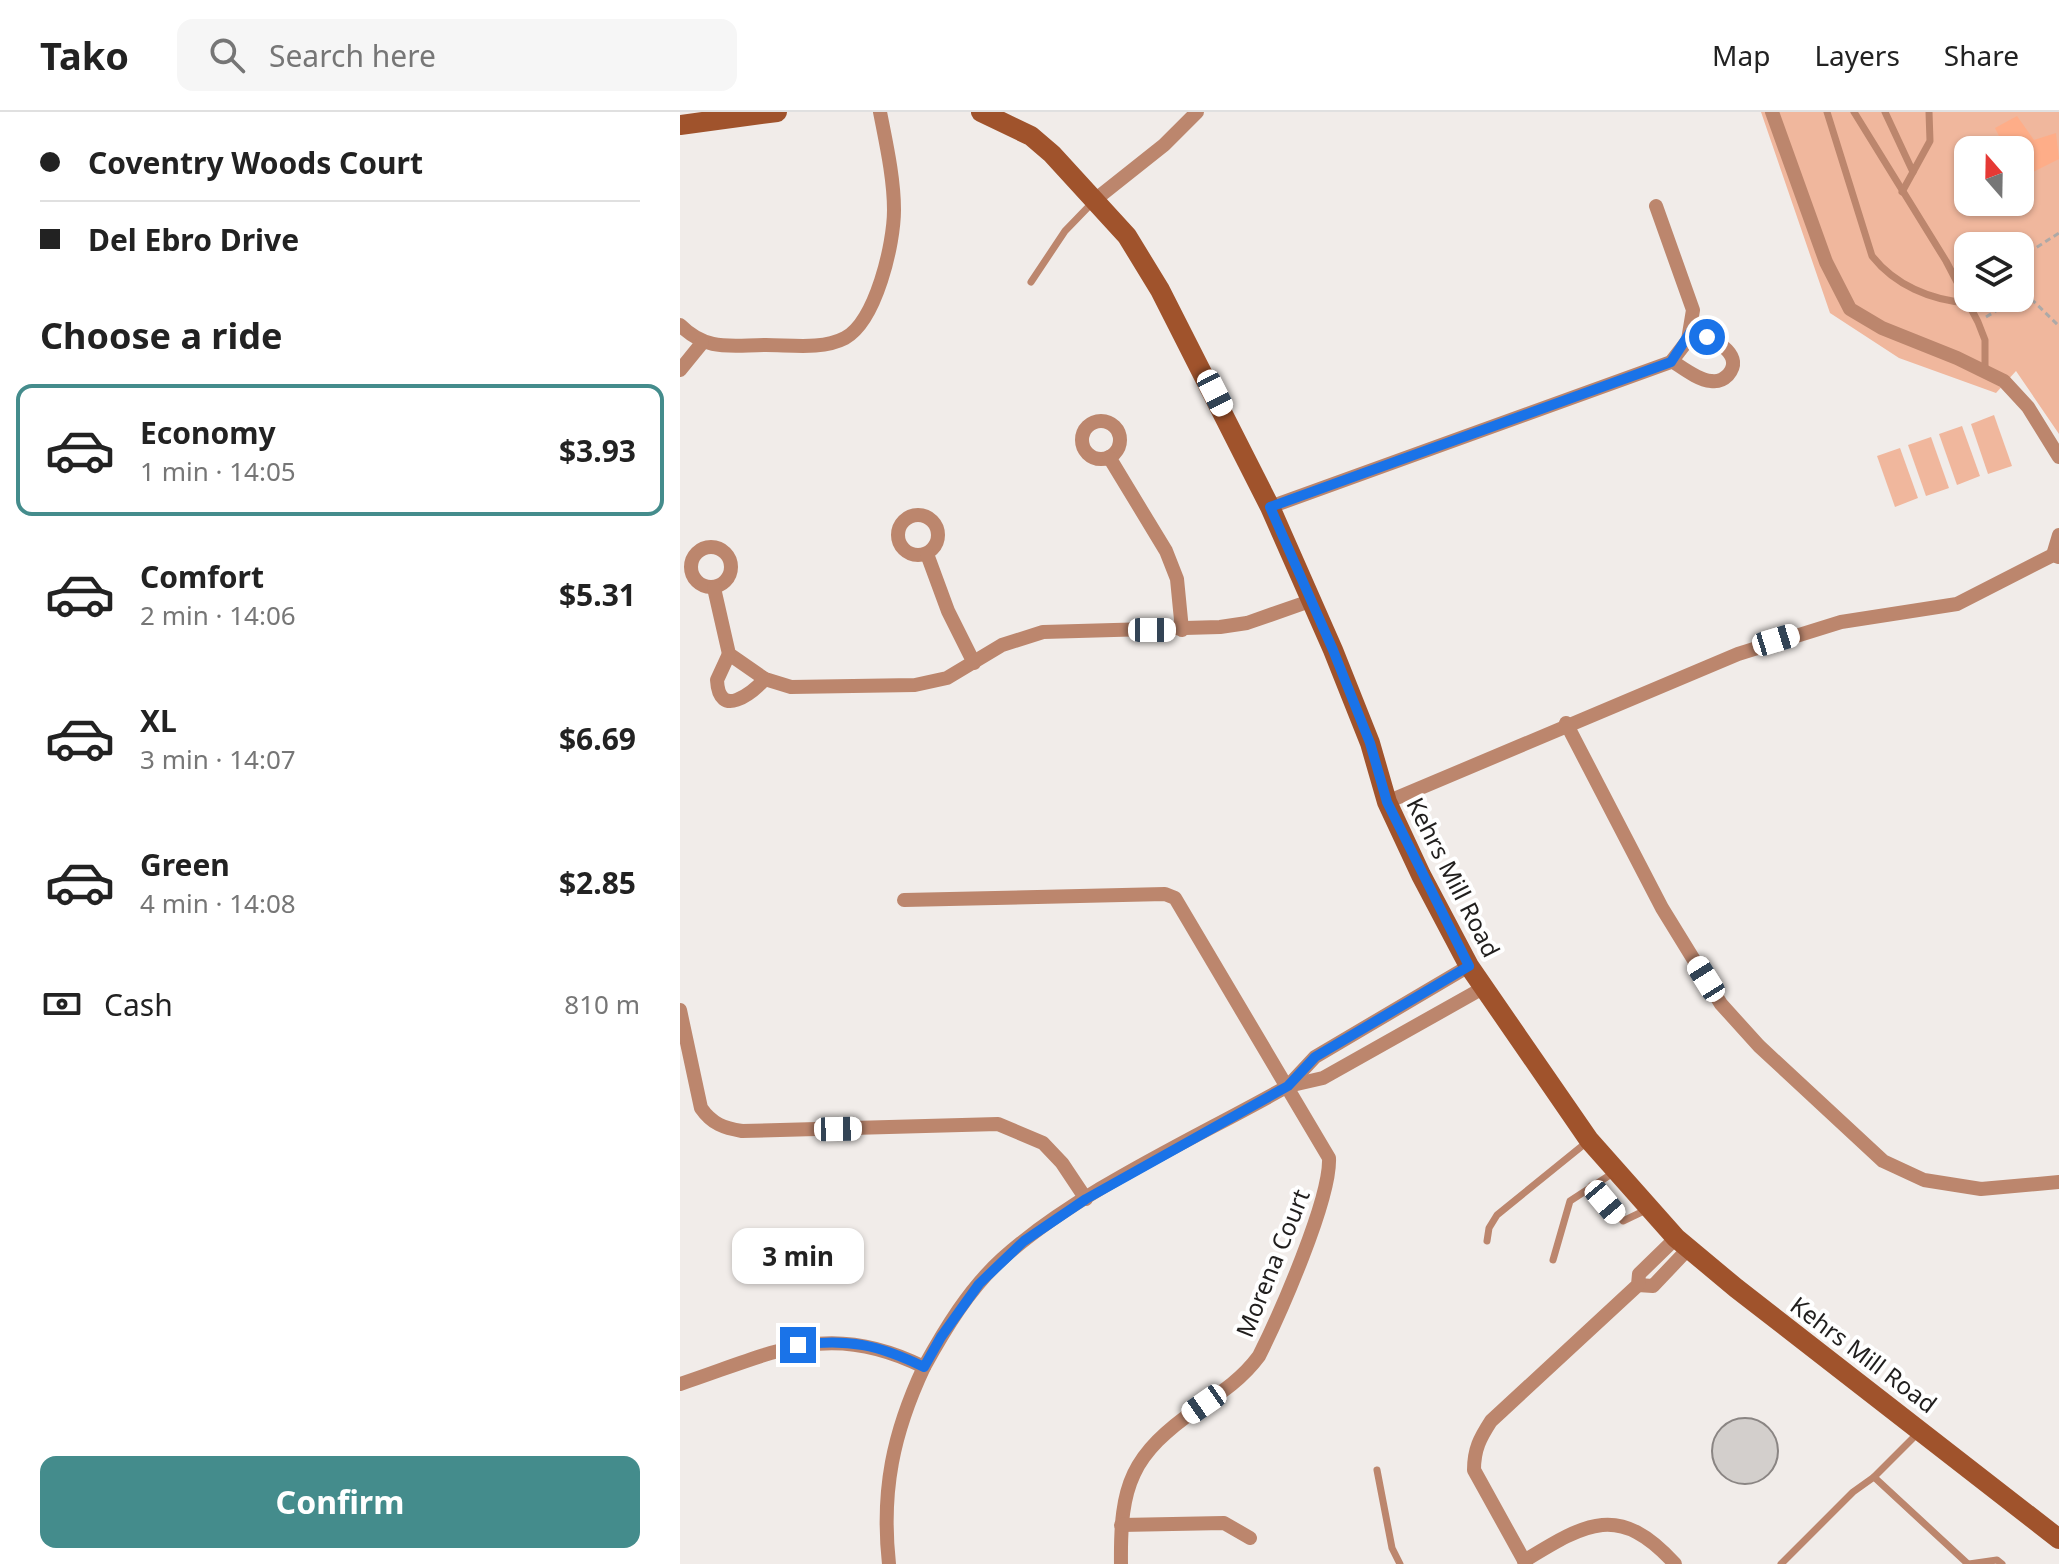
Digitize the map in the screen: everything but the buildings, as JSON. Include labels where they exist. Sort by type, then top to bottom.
[{"type":"main road","points":[[680,125],[777,112]]},
{"type":"main road","name":"Kehrs Mill Road","points":[[981,112],[1031,136],[1096,199],[1127,236],[1160,290],[1270,507],[1370,743],[1387,802],[1469,966],[1589,1140],[1682,1243],[2059,1539]]},
{"type":"street","points":[[680,325],[702,343],[825,345],[846,337],[863,324],[872,307],[893,223],[893,194],[880,112]]},
{"type":"street","points":[[1096,199],[1164,145],[1197,112]]},
{"type":"street","points":[[1772,112],[1826,262],[1850,309],[1882,328],[1985,370],[2018,393],[2059,457]]},
{"type":"street","points":[[1270,507],[1672,361],[1693,328],[1693,310],[1656,206]]},
{"type":"street","points":[[1672,361],[1711,382],[1724,379],[1730,373],[1733,360],[1727,349],[1693,328]]},
{"type":"street","points":[[680,370],[702,343]]},
{"type":"street","points":[[1109,457],[1166,551],[1177,579],[1182,630]]},
{"type":"street","points":[[1387,802],[1566,723],[1797,633],[1841,622],[1957,604],[2056,556],[2059,535]]},
{"type":"street","points":[[927,554],[948,611],[974,663]]},
{"type":"street","points":[[714,588],[729,654],[717,680],[725,697],[732,701],[745,698],[765,679]]},
{"type":"street","points":[[729,654],[765,679],[791,687],[915,685],[947,678],[1002,645],[1043,632],[1182,630],[1247,623],[1310,601]]},
{"type":"street","points":[[1566,723],[1662,908],[1721,1004],[1759,1046],[1872,1151],[1901,1172],[1950,1185],[1992,1189],[2059,1182]]},
{"type":"street","name":"Morena Court","points":[[904,900],[1165,894],[1175,898],[1329,1158],[1330,1173],[1323,1202],[1259,1356],[1243,1378],[1185,1418],[1143,1456],[1125,1492],[1121,1564]]},
{"type":"street","points":[[1288,1086],[1315,1057],[1469,966]]},
{"type":"street","points":[[889,1564],[885,1510],[901,1416],[924,1367],[959,1310],[1000,1261],[1086,1199],[1288,1086],[1323,1078],[1483,988]]},
{"type":"street","points":[[680,1010],[701,1108],[707,1117],[723,1128],[742,1131],[998,1124],[1043,1143],[1086,1199]]},
{"type":"street","points":[[1675,1564],[1659,1545],[1623,1524],[1605,1524],[1556,1541],[1523,1563],[1474,1470],[1474,1453],[1491,1421],[1638,1285],[1653,1286],[1682,1243]]},
{"type":"street","points":[[680,1384],[798,1345],[819,1342],[866,1344],[888,1349],[924,1367]]},
{"type":"street","points":[[1121,1525],[1224,1523],[1250,1538]]},
{"type":"lane","points":[[1827,112],[1872,256],[1886,274],[1924,294],[1954,300]]},
{"type":"lane","points":[[1854,112],[1954,276]]},
{"type":"lane","points":[[1885,112],[1913,172]]},
{"type":"lane","points":[[1902,192],[1930,141],[1929,112]]},
{"type":"lane","points":[[1031,282],[1065,231],[1096,199]]},
{"type":"lane","points":[[1973,312],[1985,340],[1985,370]]},
{"type":"lane","points":[[1487,1241],[1489,1228],[1497,1215],[1589,1140]]},
{"type":"lane","points":[[1553,1260],[1565,1210],[1591,1186],[1615,1171]]},
{"type":"lane","points":[[1591,1186],[1623,1221],[1649,1208]]},
{"type":"lane","points":[[1781,1564],[1921,1430]]},
{"type":"lane","points":[[1377,1470],[1392,1548],[1400,1564]]},
{"type":"lane","points":[[1874,1477],[1968,1564],[1997,1560],[2002,1564]]},
{"type":"path","points":[[2034,249],[2059,236]]},
{"type":"path","points":[[2034,306],[2059,326]]},
{"type":"path","points":[[1978,322],[1994,312]]},
{"type":"shaded area","points":[[1761,112],[2059,112],[2059,434],[2016,371],[1996,393],[1899,358],[1830,313]]},
{"type":"shaded area","points":[[2017,116],[2031,136],[1999,136],[1995,128]]},
{"type":"shaded area","points":[[2056,133],[2059,159],[2034,172],[2034,140]]},
{"type":"shaded area","points":[[1994,415],[2012,466],[1988,474],[1971,424]]},
{"type":"shaded area","points":[[1962,426],[1980,476],[1957,485],[1939,434]]},
{"type":"shaded area","points":[[1931,437],[1949,488],[1926,496],[1908,445]]},
{"type":"shaded area","points":[[1900,448],[1918,498],[1895,507],[1877,456]]},
{"type":"route","points":[[798,1345],[819,1342],[866,1344],[888,1349],[924,1367],[941,1337],[979,1284],[1024,1241],[1086,1199],[1288,1086],[1315,1057],[1469,966],[1387,802],[1370,743],[1270,507],[1671,362],[1693,328],[1707,337]]}]
